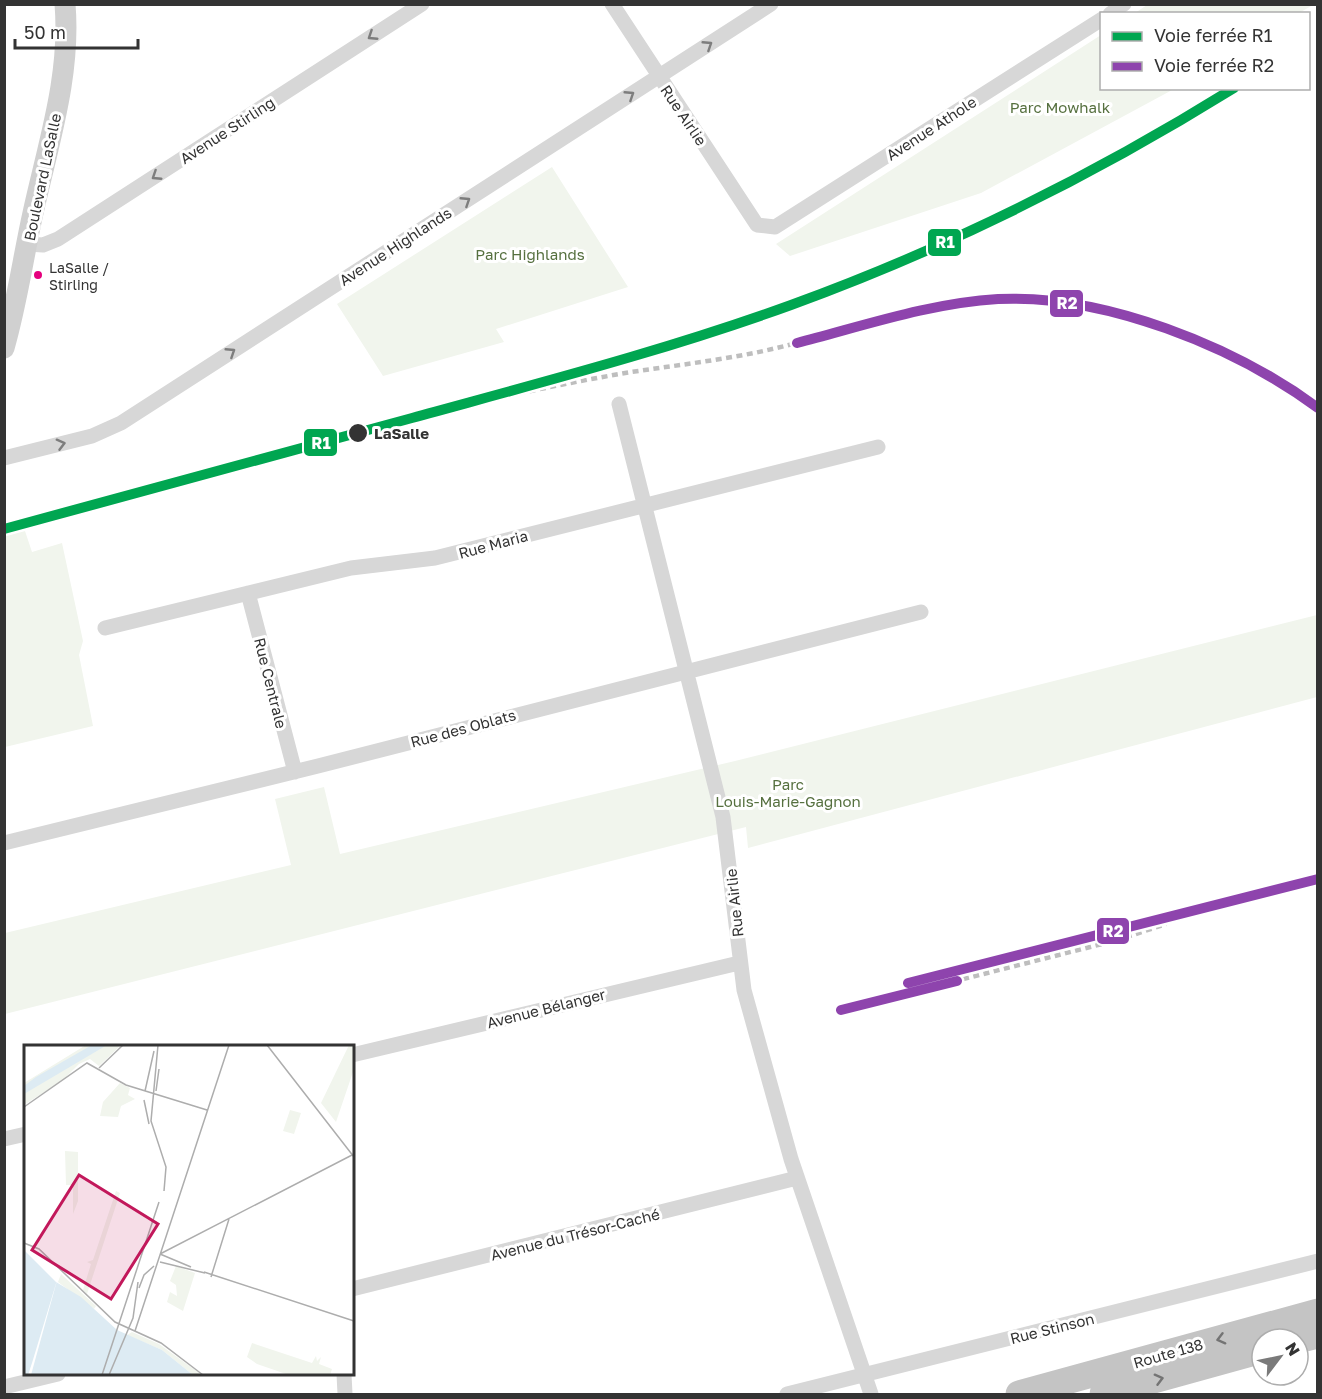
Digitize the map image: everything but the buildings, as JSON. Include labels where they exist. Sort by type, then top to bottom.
[{"type":"highway","name":"Route 138","points":[[1019,1395],[1317,1312]]},
{"type":"highway","name":"Route 138","points":[[1103,1395],[1250,1353]]},
{"type":"main road","name":"Boulevard LaSalle","points":[[4,348],[64,74],[67,44],[65,4]]},
{"type":"street","name":"Avenue Stirling","points":[[28,244],[43,245],[58,239],[422,4]]},
{"type":"street","name":"Rue Airlie","points":[[612,4],[757,225]]},
{"type":"street","name":"Avenue Highlands","points":[[4,458],[92,436],[114,427],[771,4]]},
{"type":"street","name":"Avenue Athole","points":[[757,225],[775,228],[1100,20]]},
{"type":"street","name":"Rue Airlie","points":[[619,404],[723,817],[740,963],[759,1050],[797,1178],[871,1395]]},
{"type":"street","name":"Rue Maria","points":[[105,628],[351,568],[435,558],[878,447]]},
{"type":"street","name":"Rue Centrale","points":[[248,593],[295,772]]},
{"type":"street","name":"Rue des Oblats","points":[[4,843],[295,772],[921,612]]},
{"type":"street","name":"Avenue Bélanger","points":[[354,1055],[740,963]]},
{"type":"street","points":[[4,1139],[24,1134]]},
{"type":"street","name":"Avenue du Trésor-Caché","points":[[354,1289],[797,1178]]},
{"type":"street","name":"Rue Stinson","points":[[787,1395],[1317,1261]]},
{"type":"street","points":[[4,1387],[53,1375]]},
{"type":"street","points":[[344,1375],[345,1395]]},
{"type":"green space","points":[[1147,5],[1313,5],[1301,12],[1136,12]]},
{"type":"green space","name":"Parc Mowhalk","points":[[1100,36],[1100,90],[1172,90],[981,193],[790,256],[776,244]]},
{"type":"green space","name":"Parc Highlands","points":[[552,167],[628,287],[496,329],[504,342],[383,376],[337,304]]},
{"type":"green space","points":[[24,528],[32,552],[62,543],[83,641],[79,655],[93,726],[5,747],[5,533]]},
{"type":"green space","name":"Parc Louis-Marie-Gagnon","points":[[1317,615],[1317,697],[748,848],[746,827],[5,1014],[5,933],[291,865],[275,799],[324,787],[340,854],[735,761]]},
{"type":"railway","points":[[437,411],[607,376],[754,353],[942,307],[969,302],[1013,299],[1059,302],[1106,310],[1152,323],[1241,360],[1318,408]]},
{"type":"railway","points":[[908,983],[1318,879]]},
{"type":"railway","points":[[841,1010],[1118,940],[1166,924]]},
{"type":"rail line","name":"R1","points":[[4,529],[603,365],[697,337],[791,305],[906,260],[1018,208],[1127,151],[1231,90]]},
{"type":"rail line","name":"R2","points":[[797,343],[922,310],[973,301],[1039,300],[1081,305],[1166,328],[1208,345],[1284,385],[1318,408]]},
{"type":"rail line","name":"R2","points":[[908,983],[1318,879]]},
{"type":"rail line","name":"R2","points":[[841,1010],[957,981]]},
{"type":"place","name":"LaSalle / Stirling","points":[[38,275]]},
{"type":"place","name":"LaSalle","points":[[358,433]]}]
